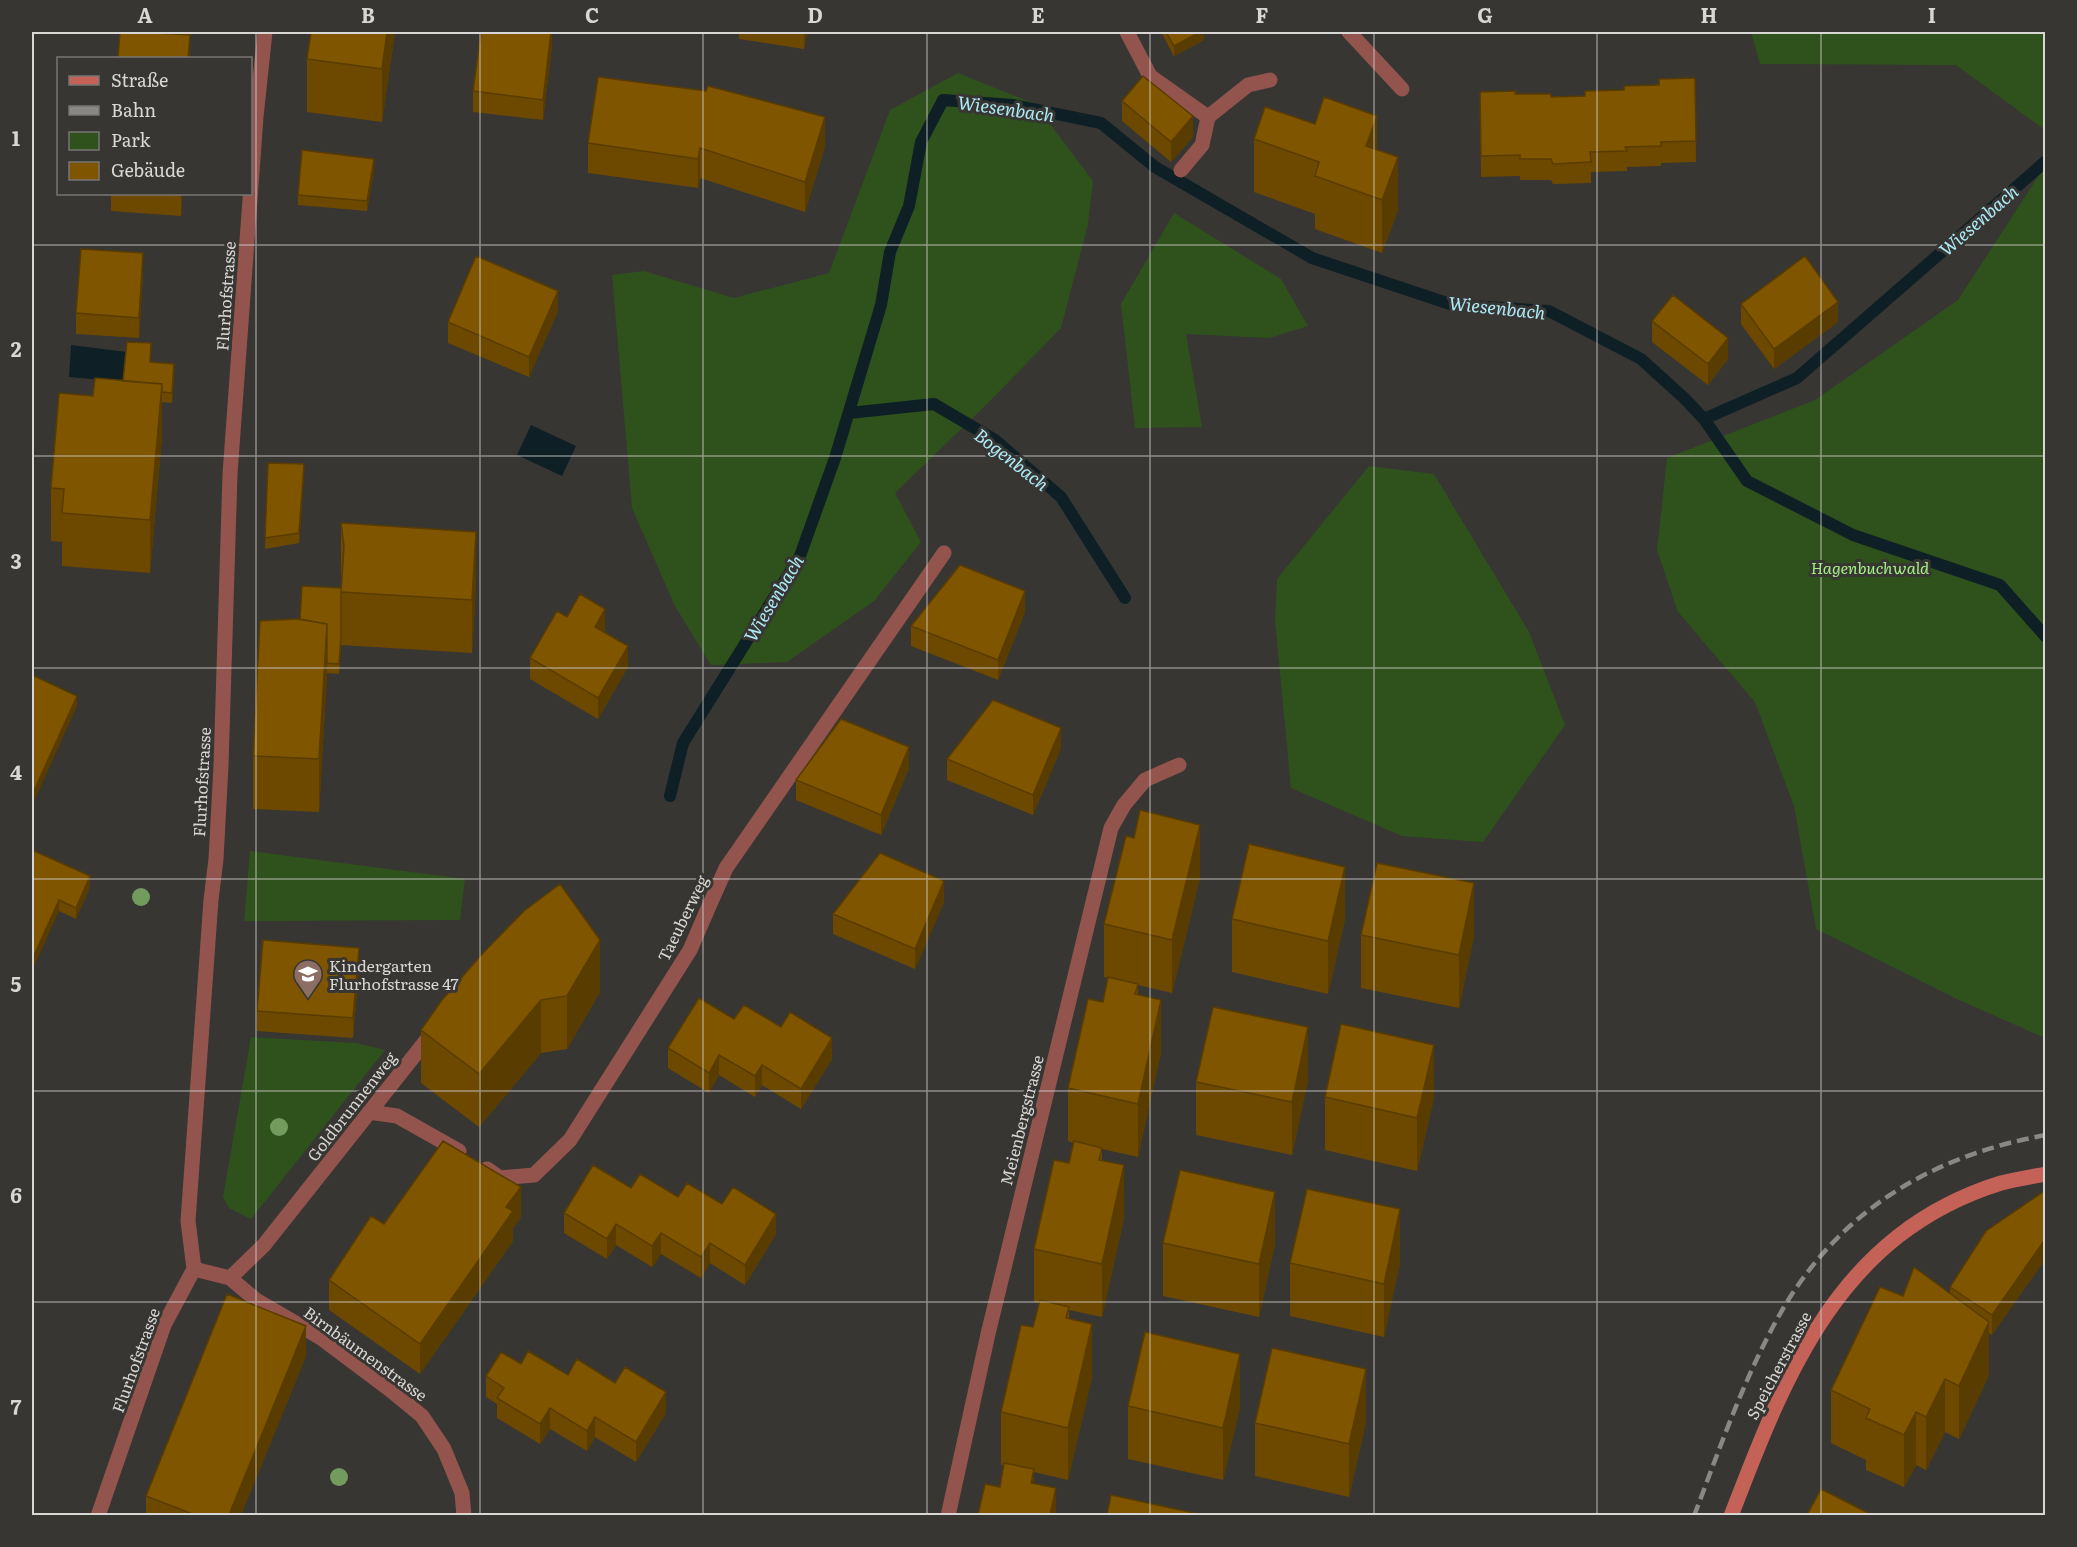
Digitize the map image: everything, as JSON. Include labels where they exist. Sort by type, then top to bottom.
[{"type":"main road","name":"Speicherstrasse","points":[[1731,1515],[1762,1434],[1791,1372],[1830,1306],[1862,1269],[1904,1230],[1944,1206],[2002,1183],[2046,1174]]},
{"type":"street","name":"Flurhofstrasse","points":[[252,172],[265,32]]},
{"type":"street","points":[[1127,32],[1150,76],[1208,117]]},
{"type":"street","points":[[1349,32],[1402,89]]},
{"type":"street","points":[[1181,170],[1202,145],[1208,117],[1248,85],[1270,80]]},
{"type":"street","name":"Flurhofstrasse","points":[[99,1515],[164,1325],[194,1269],[188,1221],[217,836],[230,474],[250,195]]},
{"type":"street","name":"Taeuberweg","points":[[369,1112],[397,1116],[500,1178],[534,1175],[570,1140],[690,950],[726,868],[944,553]]},
{"type":"street","name":"Meienbergstrasse","points":[[948,1515],[990,1323],[1111,828],[1124,805],[1145,780],[1179,765]]},
{"type":"street","name":"Goldbrunnenweg","points":[[230,1278],[264,1245],[444,1019]]},
{"type":"street","name":"Birnbäumenstrasse","points":[[194,1269],[230,1278],[256,1300],[321,1338],[423,1416],[444,1449],[462,1492],[464,1515]]},
{"type":"green space","points":[[1751,32],[2045,32],[2045,130],[1956,65],[1760,64]]},
{"type":"green space","points":[[958,73],[1035,104],[1093,181],[1088,224],[1061,328],[895,493],[921,542],[874,601],[787,662],[711,665],[675,606],[632,508],[612,275],[644,271],[734,298],[829,273],[890,110]]},
{"type":"green space","name":"Hagenbuchwald","points":[[2045,166],[2046,1038],[1957,999],[1816,929],[1794,806],[1755,702],[1678,612],[1657,550],[1667,458],[1815,400],[1958,300]]},
{"type":"green space","points":[[1174,213],[1281,279],[1308,326],[1269,338],[1186,334],[1202,427],[1135,428],[1121,304]]},
{"type":"green space","points":[[1369,466],[1434,474],[1529,632],[1565,725],[1483,842],[1402,836],[1291,788],[1275,621],[1277,579]]},
{"type":"green space","points":[[250,851],[465,879],[460,920],[244,921]]},
{"type":"green space","points":[[251,1037],[357,1043],[385,1050],[251,1219],[229,1208],[223,1197]]},
{"type":"water","points":[[71,345],[127,352],[124,382],[69,377]]},
{"type":"water","points":[[531,425],[576,446],[562,476],[517,455]]},
{"type":"building","points":[[120,32],[190,35],[188,57],[118,57]]},
{"type":"building","points":[[311,32],[387,32],[382,69],[307,59]]},
{"type":"building","points":[[481,32],[551,32],[543,100],[473,91]]},
{"type":"building","points":[[1166,32],[1200,32],[1174,46]]},
{"type":"building","points":[[1143,76],[1193,116],[1171,142],[1122,101]]},
{"type":"building","points":[[598,77],[706,91],[708,86],[825,117],[805,182],[700,148],[698,159],[588,143]]},
{"type":"building","points":[[1695,78],[1696,141],[1661,142],[1661,146],[1625,147],[1627,151],[1590,152],[1591,162],[1553,164],[1551,159],[1520,159],[1520,155],[1481,156],[1480,92],[1516,91],[1515,94],[1551,94],[1551,97],[1585,96],[1585,91],[1624,90],[1624,86],[1659,85],[1659,79]]},
{"type":"building","points":[[1324,97],[1377,116],[1366,146],[1398,157],[1382,200],[1315,176],[1319,162],[1254,139],[1265,107],[1315,124]]},
{"type":"building","points":[[302,150],[374,159],[367,201],[298,195]]},
{"type":"building","points":[[81,249],[143,253],[139,318],[76,313]]},
{"type":"building","points":[[476,256],[558,291],[529,357],[448,322]]},
{"type":"building","points":[[1805,256],[1838,302],[1774,349],[1741,304]]},
{"type":"building","points":[[1673,295],[1728,338],[1708,364],[1652,321]]},
{"type":"building","points":[[127,342],[151,343],[150,362],[174,364],[172,393],[162,392],[162,384],[123,381]]},
{"type":"building","points":[[95,378],[162,384],[150,520],[62,513],[64,489],[51,488],[59,393],[93,396]]},
{"type":"building","points":[[268,463],[304,464],[299,533],[265,538]]},
{"type":"building","points":[[341,523],[476,532],[472,600],[341,592],[344,546]]},
{"type":"building","points":[[960,565],[1025,591],[998,660],[911,626]]},
{"type":"building","points":[[302,586],[341,588],[339,664],[327,663],[327,624],[300,619]]},
{"type":"building","points":[[580,594],[605,609],[595,627],[628,646],[598,698],[530,658],[557,611],[567,617]]},
{"type":"building","points":[[297,619],[327,624],[319,759],[253,756],[260,621]]},
{"type":"building","points":[[32,675],[77,696],[32,795]]},
{"type":"building","points":[[993,700],[1061,728],[1033,795],[947,759]]},
{"type":"building","points":[[841,719],[909,747],[881,815],[796,780]]},
{"type":"building","points":[[1140,810],[1200,825],[1172,940],[1104,924],[1126,836],[1134,838]]},
{"type":"building","points":[[1249,844],[1345,867],[1328,941],[1232,919]]},
{"type":"building","points":[[32,850],[90,876],[76,908],[59,900],[32,960]]},
{"type":"building","points":[[880,853],[944,881],[915,949],[833,914]]},
{"type":"building","points":[[1377,863],[1474,883],[1459,955],[1361,935]]},
{"type":"building","points":[[560,884],[600,940],[567,996],[541,1000],[479,1074],[421,1030],[442,1000],[484,952],[524,911]]},
{"type":"building","name":"Kindergarten Flurhofstrasse 47","points":[[263,940],[359,948],[353,1018],[257,1011]]},
{"type":"building","points":[[1108,977],[1138,984],[1135,994],[1161,1000],[1138,1104],[1068,1088],[1088,999],[1103,1002]]},
{"type":"building","points":[[699,998],[734,1019],[744,1005],[781,1027],[790,1012],[832,1038],[801,1089],[762,1065],[755,1076],[719,1055],[709,1073],[668,1048]]},
{"type":"building","points":[[1213,1007],[1308,1027],[1292,1102],[1196,1082]]},
{"type":"building","points":[[1341,1024],[1434,1045],[1417,1118],[1325,1097]]},
{"type":"building","points":[[443,1141],[521,1187],[506,1207],[513,1211],[420,1344],[329,1280],[371,1216],[384,1224]]},
{"type":"building","points":[[1074,1141],[1102,1148],[1099,1160],[1124,1165],[1102,1264],[1034,1249],[1054,1160],[1069,1163]]},
{"type":"building","points":[[593,1165],[631,1188],[640,1174],[678,1197],[687,1183],[722,1204],[733,1187],[776,1214],[745,1265],[710,1243],[701,1257],[661,1233],[652,1246],[616,1224],[607,1239],[564,1213]]},
{"type":"building","points":[[1180,1170],[1275,1192],[1259,1264],[1163,1243]]},
{"type":"building","points":[[1307,1189],[1400,1209],[1384,1284],[1290,1263]]},
{"type":"building","points":[[2043,1192],[2046,1194],[2046,1238],[1992,1315],[1950,1287],[1986,1231]]},
{"type":"building","points":[[1914,1267],[1989,1322],[1959,1386],[1945,1379],[1926,1417],[1916,1412],[1904,1435],[1866,1418],[1870,1409],[1831,1390],[1880,1287],[1903,1296]]},
{"type":"building","points":[[227,1294],[306,1326],[229,1515],[195,1515],[146,1496]]},
{"type":"building","points":[[1040,1300],[1069,1307],[1066,1318],[1092,1324],[1068,1428],[1001,1412],[1021,1325],[1033,1327]]},
{"type":"building","points":[[1145,1332],[1240,1354],[1223,1428],[1128,1406]]},
{"type":"building","points":[[1272,1348],[1366,1369],[1349,1444],[1255,1423]]},
{"type":"building","points":[[528,1351],[568,1375],[577,1359],[615,1383],[625,1367],[666,1392],[636,1442],[595,1417],[587,1431],[550,1408],[540,1424],[497,1398],[504,1388],[486,1376],[501,1352],[521,1364]]},
{"type":"building","points":[[1004,1463],[1034,1469],[1031,1483],[1056,1488],[1050,1515],[978,1515],[985,1484],[1000,1487]]},
{"type":"building","points":[[1821,1489],[1872,1515],[1807,1515]]},
{"type":"building","points":[[1111,1495],[1203,1515],[1107,1515]]},
{"type":"waterway","name":"Wiesenbach","points":[[670,796],[683,743],[800,556],[835,458],[881,305],[890,252],[909,206],[921,142],[943,100],[1013,105],[1101,123],[1155,167],[1312,258],[1453,305],[1549,311],[1641,359],[1704,419],[1747,481],[1853,535],[2000,585],[2046,637]]},
{"type":"waterway","name":"Wiesenbach","points":[[1704,419],[1797,378],[2046,161]]},
{"type":"waterway","name":"Bogenbach","points":[[849,413],[934,404],[995,440],[1061,497],[1125,598]]},
{"type":"railway","points":[[1694,1516],[1735,1409],[1770,1332],[1808,1272],[1834,1241],[1864,1214],[1895,1191],[1930,1172],[1967,1156],[2005,1144],[2046,1135]]},
{"type":"place","name":"Kindergarten Flurhofstrasse 47","points":[[308,1000]]}]
